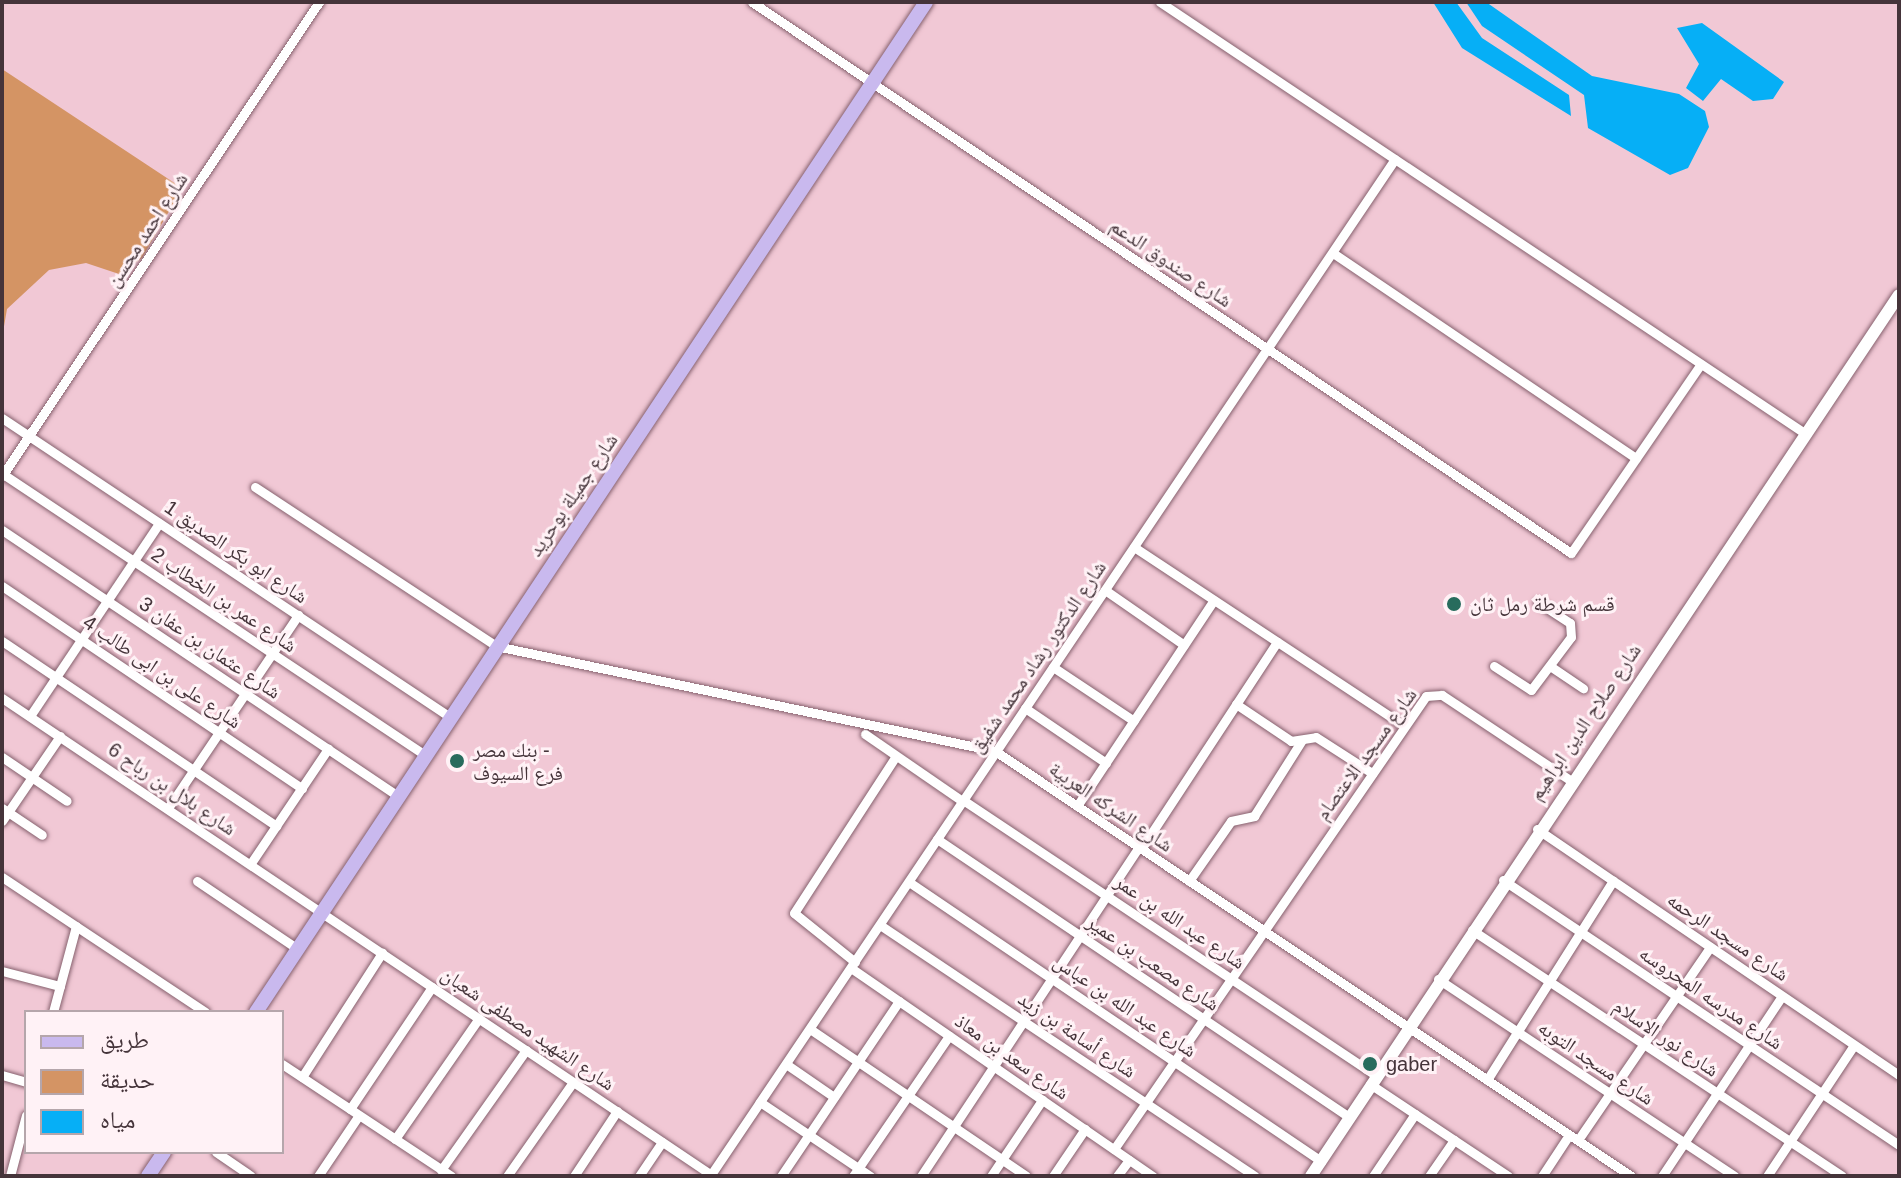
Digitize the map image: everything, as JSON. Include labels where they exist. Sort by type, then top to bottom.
[{"type":"main road","name":"شارع جميلة بوحريد","points":[[257,1010],[926,2]]},
{"type":"main road","points":[[148,1176],[163,1154]]},
{"type":"street","name":"شارع احمد محسن","points":[[2,475],[319,2]]},
{"type":"street","name":"شارع صندوق الدعم","points":[[752,2],[1571,553],[1636,458]]},
{"type":"street","points":[[1160,2],[1806,434]]},
{"type":"street","name":"شارع الدكتور رشاد محمد شفيق","points":[[711,1175],[1395,159]]},
{"type":"street","points":[[1333,253],[1636,458],[1701,364]]},
{"type":"street","name":"شارع صلاح الدين ابراهيم","points":[[1311,1176],[1537,829],[1899,295]]},
{"type":"street","name":"شارع ابو بكر الصديق 1","points":[[2,418],[450,717]]},
{"type":"street","name":"شارع عمر بن الخطاب 2","points":[[2,475],[425,755]]},
{"type":"street","points":[[255,487],[496,646]]},
{"type":"street","points":[[30,716],[159,523]]},
{"type":"street","name":"شارع عثمان بن عفان 3","points":[[2,530],[398,796]]},
{"type":"street","points":[[1134,547],[1404,726]]},
{"type":"street","name":"شارع على بن ابى طالب 4","points":[[2,586],[302,788]]},
{"type":"street","points":[[1105,590],[1184,645]]},
{"type":"street","points":[[1077,806],[1214,600]]},
{"type":"street","points":[[1494,666],[1531,690],[1550,666],[1572,630],[1538,602]]},
{"type":"street","points":[[168,808],[298,615]]},
{"type":"street","points":[[2,641],[276,826]]},
{"type":"street","points":[[921,1176],[1277,642]]},
{"type":"street","name":"شارع الشركه العربية","points":[[496,646],[995,751],[1631,1176]]},
{"type":"street","points":[[1550,666],[1583,688]]},
{"type":"street","points":[[1053,667],[1134,721]]},
{"type":"street","name":"شارع مسجد الاعتصام","points":[[1114,1149],[1426,696],[1438,693],[1570,780]]},
{"type":"street","name":"شارع بلال بن رباح 6","points":[[2,698],[322,912]]},
{"type":"street","points":[[1236,704],[1291,741],[1319,738],[1372,773]]},
{"type":"street","points":[[1025,708],[1106,763]]},
{"type":"street","name":"شارع عبد الله بن عمر","points":[[865,734],[1232,979],[1373,1079],[1415,1114],[1508,1176]]},
{"type":"street","points":[[42,835],[4,814],[60,736]]},
{"type":"street","points":[[1189,881],[1231,821],[1254,816],[1302,740]]},
{"type":"street","points":[[251,863],[328,749]]},
{"type":"street","name":"شارع سعد بن معاذ","points":[[896,756],[794,913],[899,1001],[1153,1176]]},
{"type":"street","points":[[2,757],[67,801]]},
{"type":"street","name":"شارع مسجد الرحمه","points":[[1537,829],[1899,1075]]},
{"type":"street","name":"شارع مصعب بن عمير","points":[[937,839],[1349,1117]]},
{"type":"street","points":[[2,877],[202,1010]]},
{"type":"street","name":"شارع مدرسه المحروسه","points":[[1503,880],[1899,1145]]},
{"type":"street","points":[[197,881],[298,949]]},
{"type":"street","points":[[1487,1080],[1552,983],[1613,881]]},
{"type":"street","name":"شارع عبد الله بن عباس","points":[[909,882],[1321,1161]]},
{"type":"street","name":"شارع الشهيد مصطفى شعبان","points":[[322,912],[711,1175]]},
{"type":"street","name":"شارع أسامة بن زيد","points":[[880,925],[1255,1176]]},
{"type":"street","points":[[54,1010],[76,926]]},
{"type":"street","name":"شارع نور الاسلام","points":[[1471,930],[1842,1176]]},
{"type":"street","points":[[1542,1176],[1610,1093],[1710,947]]},
{"type":"street","points":[[302,1077],[382,953]]},
{"type":"street","points":[[2,971],[60,986]]},
{"type":"street","name":"شارع مسجد التوبه","points":[[1438,979],[1734,1176]]},
{"type":"street","points":[[318,1176],[432,987]]},
{"type":"street","points":[[1662,1176],[1782,996]]},
{"type":"street","points":[[781,1176],[899,1001]]},
{"type":"street","points":[[395,1139],[479,1018]]},
{"type":"street","points":[[810,1029],[1026,1176]]},
{"type":"street","points":[[855,1172],[949,1036]]},
{"type":"street","points":[[1767,1176],[1854,1045]]},
{"type":"street","points":[[284,1065],[446,1173],[526,1050]]},
{"type":"street","points":[[786,1064],[834,1097]]},
{"type":"street","points":[[2,1075],[24,1081]]},
{"type":"street","points":[[507,1176],[573,1082]]},
{"type":"street","points":[[991,1176],[1042,1100]]},
{"type":"street","points":[[760,1102],[808,1134],[855,1172],[870,1176]]},
{"type":"street","points":[[574,1176],[617,1111]]},
{"type":"street","points":[[1373,1176],[1415,1114]]},
{"type":"street","points":[[10,1176],[24,1123]]},
{"type":"street","points":[[1053,1176],[1085,1129]]},
{"type":"street","points":[[1429,1176],[1454,1140]]},
{"type":"street","points":[[639,1176],[662,1142]]},
{"type":"street","points":[[218,1154],[238,1172],[251,1176]]},
{"type":"street","points":[[1117,1176],[1129,1160]]},
{"type":"street","points":[[1485,1176],[1492,1165]]},
{"type":"green space","points":[[2,69],[176,184],[179,194],[142,258],[119,274],[86,263],[49,270],[7,309],[2,338]]},
{"type":"water","points":[[1433,2],[1456,2],[1482,38],[1569,95],[1571,116],[1462,48]]},
{"type":"water","points":[[1466,2],[1486,2],[1592,76],[1679,94],[1705,111],[1709,127],[1688,168],[1670,175],[1588,128],[1584,95],[1482,26]]},
{"type":"water","points":[[1702,23],[1784,82],[1773,99],[1753,101],[1721,79],[1703,101],[1686,88],[1699,64],[1677,28]]},
{"type":"place","name":"قسم شرطة رمل ثان","points":[[1454,604]]},
{"type":"place","name":"بنك مصر - فرع السيوف","points":[[457,761]]},
{"type":"place","name":"gaber","points":[[1370,1064]]}]
